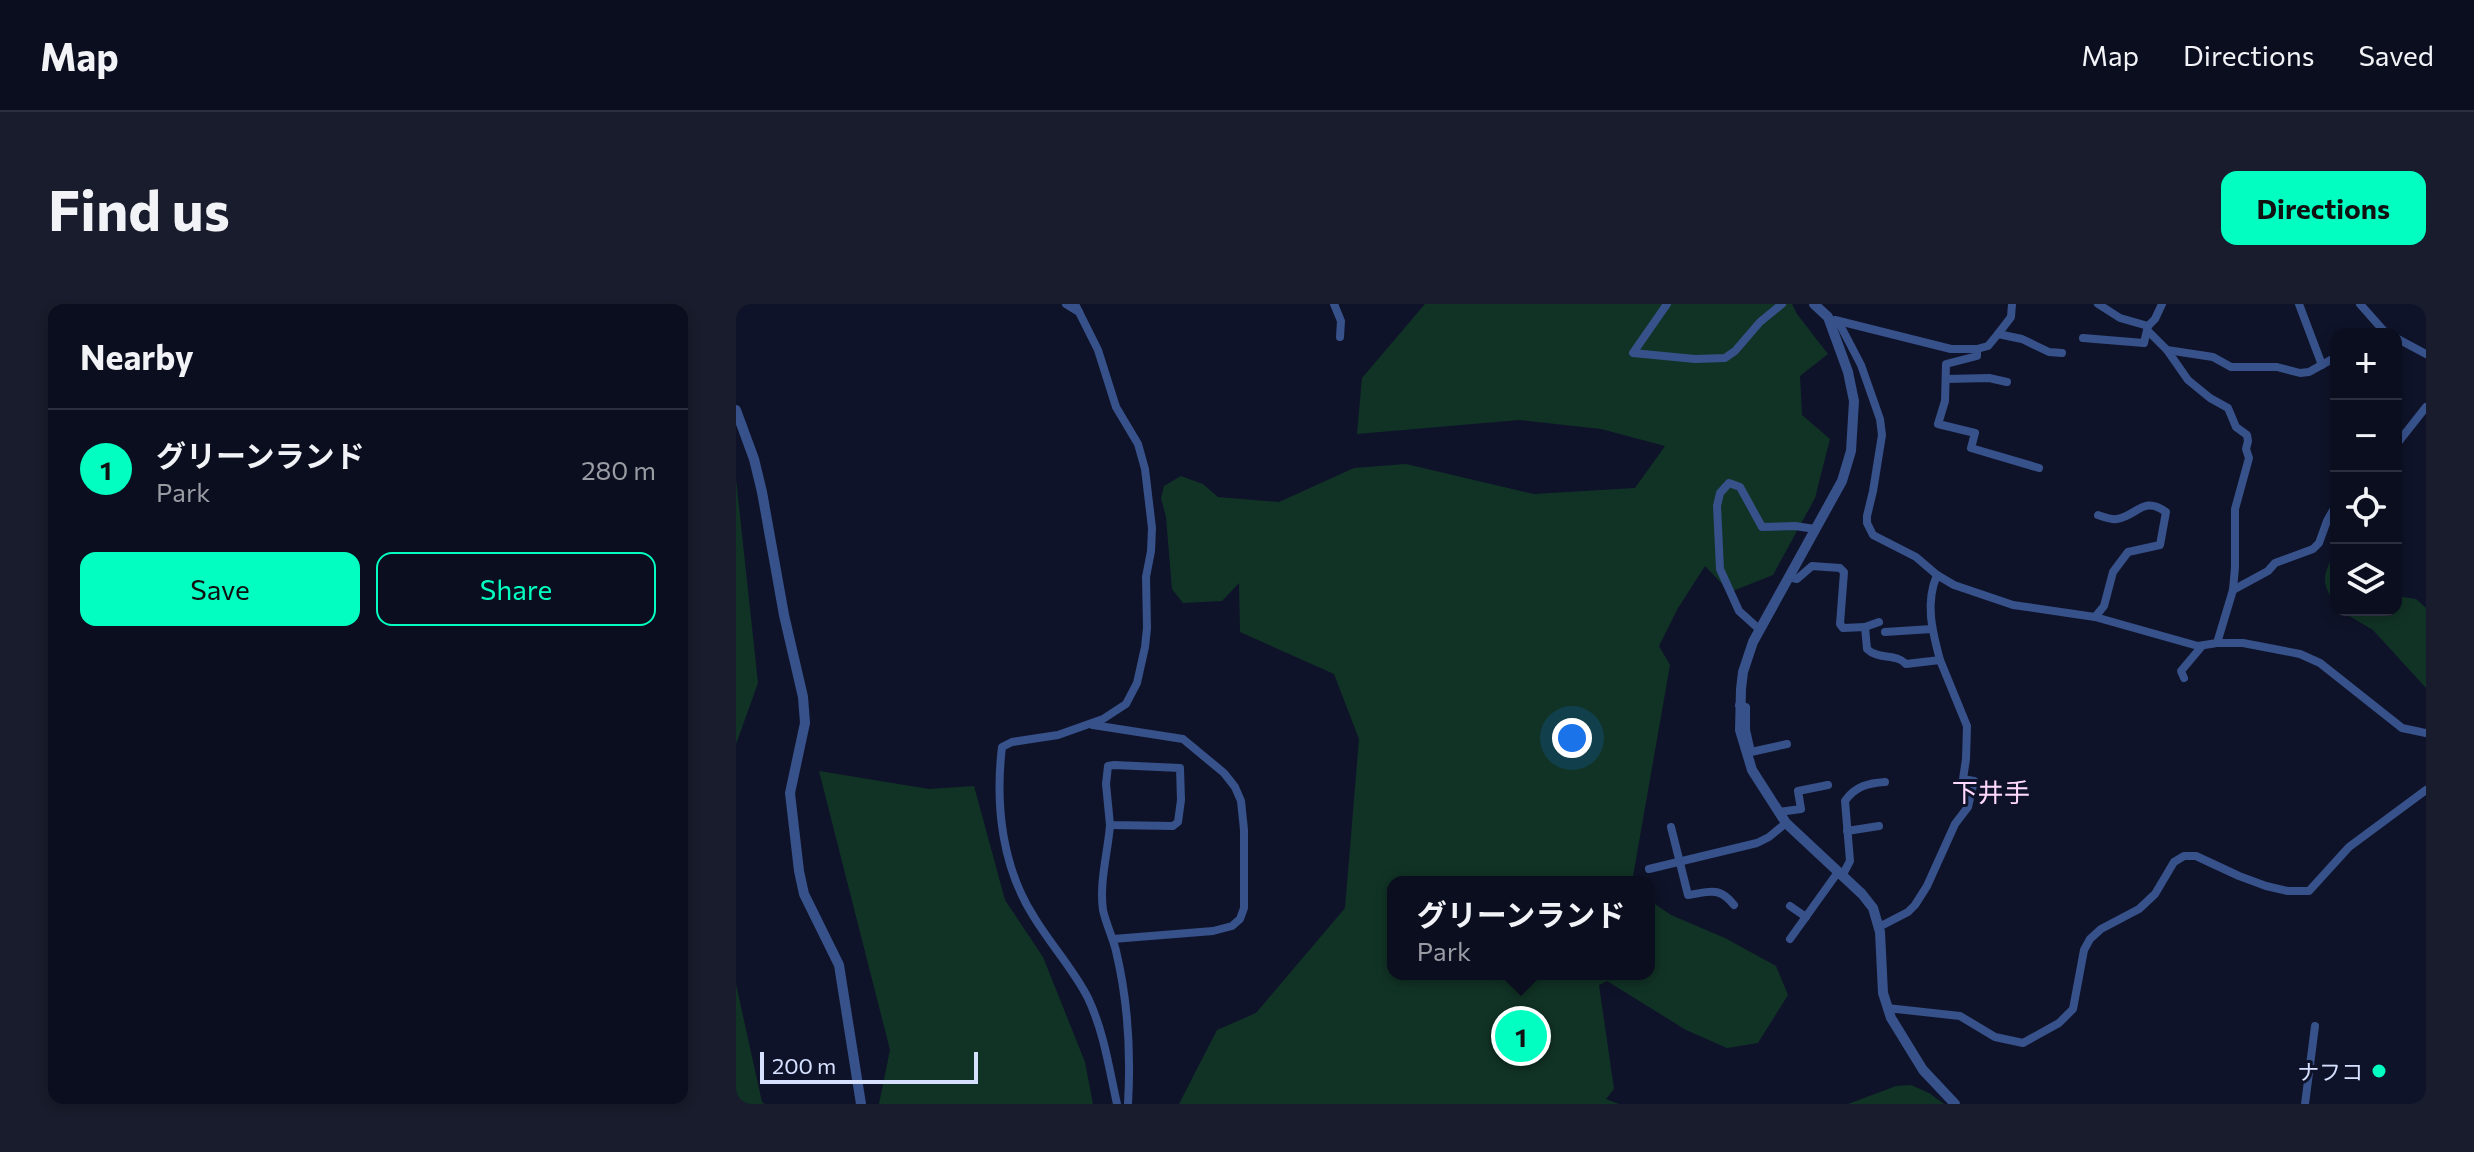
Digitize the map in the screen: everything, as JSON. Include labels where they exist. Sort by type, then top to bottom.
[{"type":"street","points":[[1066,304],[1077,308],[1098,350],[1116,407],[1138,444],[1145,469],[1152,528],[1146,577],[1147,628],[1137,683],[1126,704],[1103,719],[1058,735],[1012,742],[1002,747],[1000,815],[1005,846],[1020,894],[1087,996],[1101,1029],[1117,1104]]},
{"type":"street","points":[[1334,304],[1341,321],[1340,337]]},
{"type":"street","points":[[1667,304],[1633,353],[1695,359],[1725,358],[1782,304]]},
{"type":"street","points":[[1814,304],[1833,319],[1861,365],[1880,419],[1882,435],[1867,516],[1873,535],[1916,557],[1937,575],[1966,590],[2013,605],[2095,617],[2198,646],[2243,643],[2300,654],[2320,663],[2402,728],[2426,733]]},
{"type":"street","points":[[1833,319],[1951,349],[1977,349],[1988,346],[1998,334],[2011,317],[2012,304]]},
{"type":"street","points":[[2098,304],[2120,318],[2148,329],[2188,380],[2228,408],[2236,427],[2247,435],[2249,458],[2235,509],[2233,590],[2217,643]]},
{"type":"street","points":[[2083,338],[2144,343],[2162,304]]},
{"type":"street","points":[[2299,304],[2322,365]]},
{"type":"street","points":[[2360,304],[2380,328]]},
{"type":"street","points":[[1833,319],[1854,401],[1851,451],[1842,481],[1759,629],[1743,672],[1740,730],[1752,770],[1786,823],[1873,908],[1879,927],[1883,993],[1887,1008],[1895,1027],[1923,1070],[1955,1104]]},
{"type":"street","points":[[1998,334],[2022,339],[2049,352],[2062,353]]},
{"type":"street","points":[[2402,341],[2426,354]]},
{"type":"street","points":[[1977,349],[1977,356],[1946,364],[1945,401],[1938,424],[1975,433],[1971,448],[2039,468]]},
{"type":"street","points":[[2167,350],[2213,357],[2231,367],[2277,367],[2300,373],[2330,360]]},
{"type":"street","points":[[1946,379],[1989,378],[2007,382]]},
{"type":"street","points":[[2402,437],[2426,407]]},
{"type":"street","points":[[736,410],[762,492],[784,615],[803,697],[805,723],[790,793],[799,871],[804,894],[839,965],[861,1104]]},
{"type":"street","points":[[1759,629],[1739,611],[1720,569],[1717,506],[1724,487],[1729,483],[1740,487],[1762,527],[1815,529]]},
{"type":"street","points":[[2095,617],[2104,606],[2113,572],[2128,552],[2160,545],[2166,512],[2162,508],[2145,506],[2118,519],[2098,515]]},
{"type":"street","points":[[2233,590],[2268,571],[2275,563],[2313,549],[2319,543],[2330,516]]},
{"type":"street","points":[[1789,577],[1797,579],[1812,566],[1840,568],[1844,572],[1840,624],[1843,628],[1865,627],[1879,622]]},
{"type":"street","points":[[1879,927],[1915,905],[1972,795],[1974,781],[1963,779],[1967,726],[1940,660],[1932,629],[1930,591],[1937,575]]},
{"type":"street","points":[[1865,627],[1865,642],[1872,655],[1902,659],[1906,664],[1940,660]]},
{"type":"street","points":[[1885,632],[1932,629]]},
{"type":"street","points":[[2184,678],[2181,671],[2202,646]]},
{"type":"street","points":[[1739,705],[1746,707],[1746,730],[1751,752],[1787,744]]},
{"type":"street","points":[[1088,724],[1183,739],[1224,773],[1235,787],[1243,812],[1244,908],[1240,919],[1232,926],[1213,931],[1113,939]]},
{"type":"street","points":[[1110,825],[1173,826],[1178,822],[1180,768],[1108,766],[1106,784],[1110,825],[1103,911],[1113,939],[1123,989],[1129,1042],[1128,1104]]},
{"type":"street","points":[[1790,939],[1850,861],[1844,807],[1849,795],[1867,783],[1885,782]]},
{"type":"street","points":[[1779,812],[1801,809],[1798,791],[1828,785]]},
{"type":"street","points":[[1887,1008],[1960,1016],[1995,1037],[2023,1043],[2059,1023],[2073,1009],[2084,950],[2090,939],[2101,929],[2139,909],[2155,894],[2174,862],[2184,856],[2196,856],[2266,886],[2288,891],[2309,891],[2349,847],[2426,790]]},
{"type":"street","points":[[1649,869],[1757,843],[1786,823]]},
{"type":"street","points":[[1847,831],[1879,826]]},
{"type":"street","points":[[1671,827],[1688,895],[1723,892],[1734,905]]},
{"type":"street","points":[[1790,906],[1806,917]]},
{"type":"street","points":[[2305,1104],[2315,1026]]},
{"type":"green space","points":[[1425,304],[1792,304],[1828,354],[1800,376],[1802,415],[1830,439],[1815,498],[1773,575],[1730,592],[1705,566],[1678,608],[1659,646],[1670,665],[1633,876],[1387,876],[1387,980],[1655,980],[1655,904],[1671,915],[1725,938],[1776,966],[1788,995],[1758,1043],[1727,1048],[1686,1030],[1607,981],[1599,985],[1614,1089],[1606,1099],[1619,1104],[1179,1104],[1217,1030],[1256,1013],[1345,908],[1359,739],[1334,674],[1240,632],[1239,583],[1222,601],[1183,603],[1172,589],[1166,517],[1161,498],[1164,486],[1181,476],[1203,484],[1218,497],[1279,502],[1354,468],[1406,464],[1534,494],[1635,488],[1665,446],[1601,429],[1519,420],[1357,434],[1362,378]]},
{"type":"green space","points":[[736,479],[758,683],[736,744]]},
{"type":"green space","points":[[2330,563],[2330,594],[2325,583]]},
{"type":"green space","points":[[2402,597],[2416,599],[2426,608],[2426,688],[2373,630],[2349,616],[2402,616]]},
{"type":"green space","points":[[819,771],[929,789],[974,786],[1005,900],[1043,957],[1085,1062],[1093,1104],[879,1104],[890,1050]]},
{"type":"green space","points":[[736,984],[762,1102],[765,1104],[736,1104]]},
{"type":"green space","points":[[1911,1085],[1944,1104],[1848,1104],[1896,1086]]},
{"type":"place","name":"グリーンランド","points":[[1521,1036]]},
{"type":"place","name":"ナフコ","points":[[2379,1071]]},
{"type":"district","name":"下井手","points":[[1991,791]]}]
